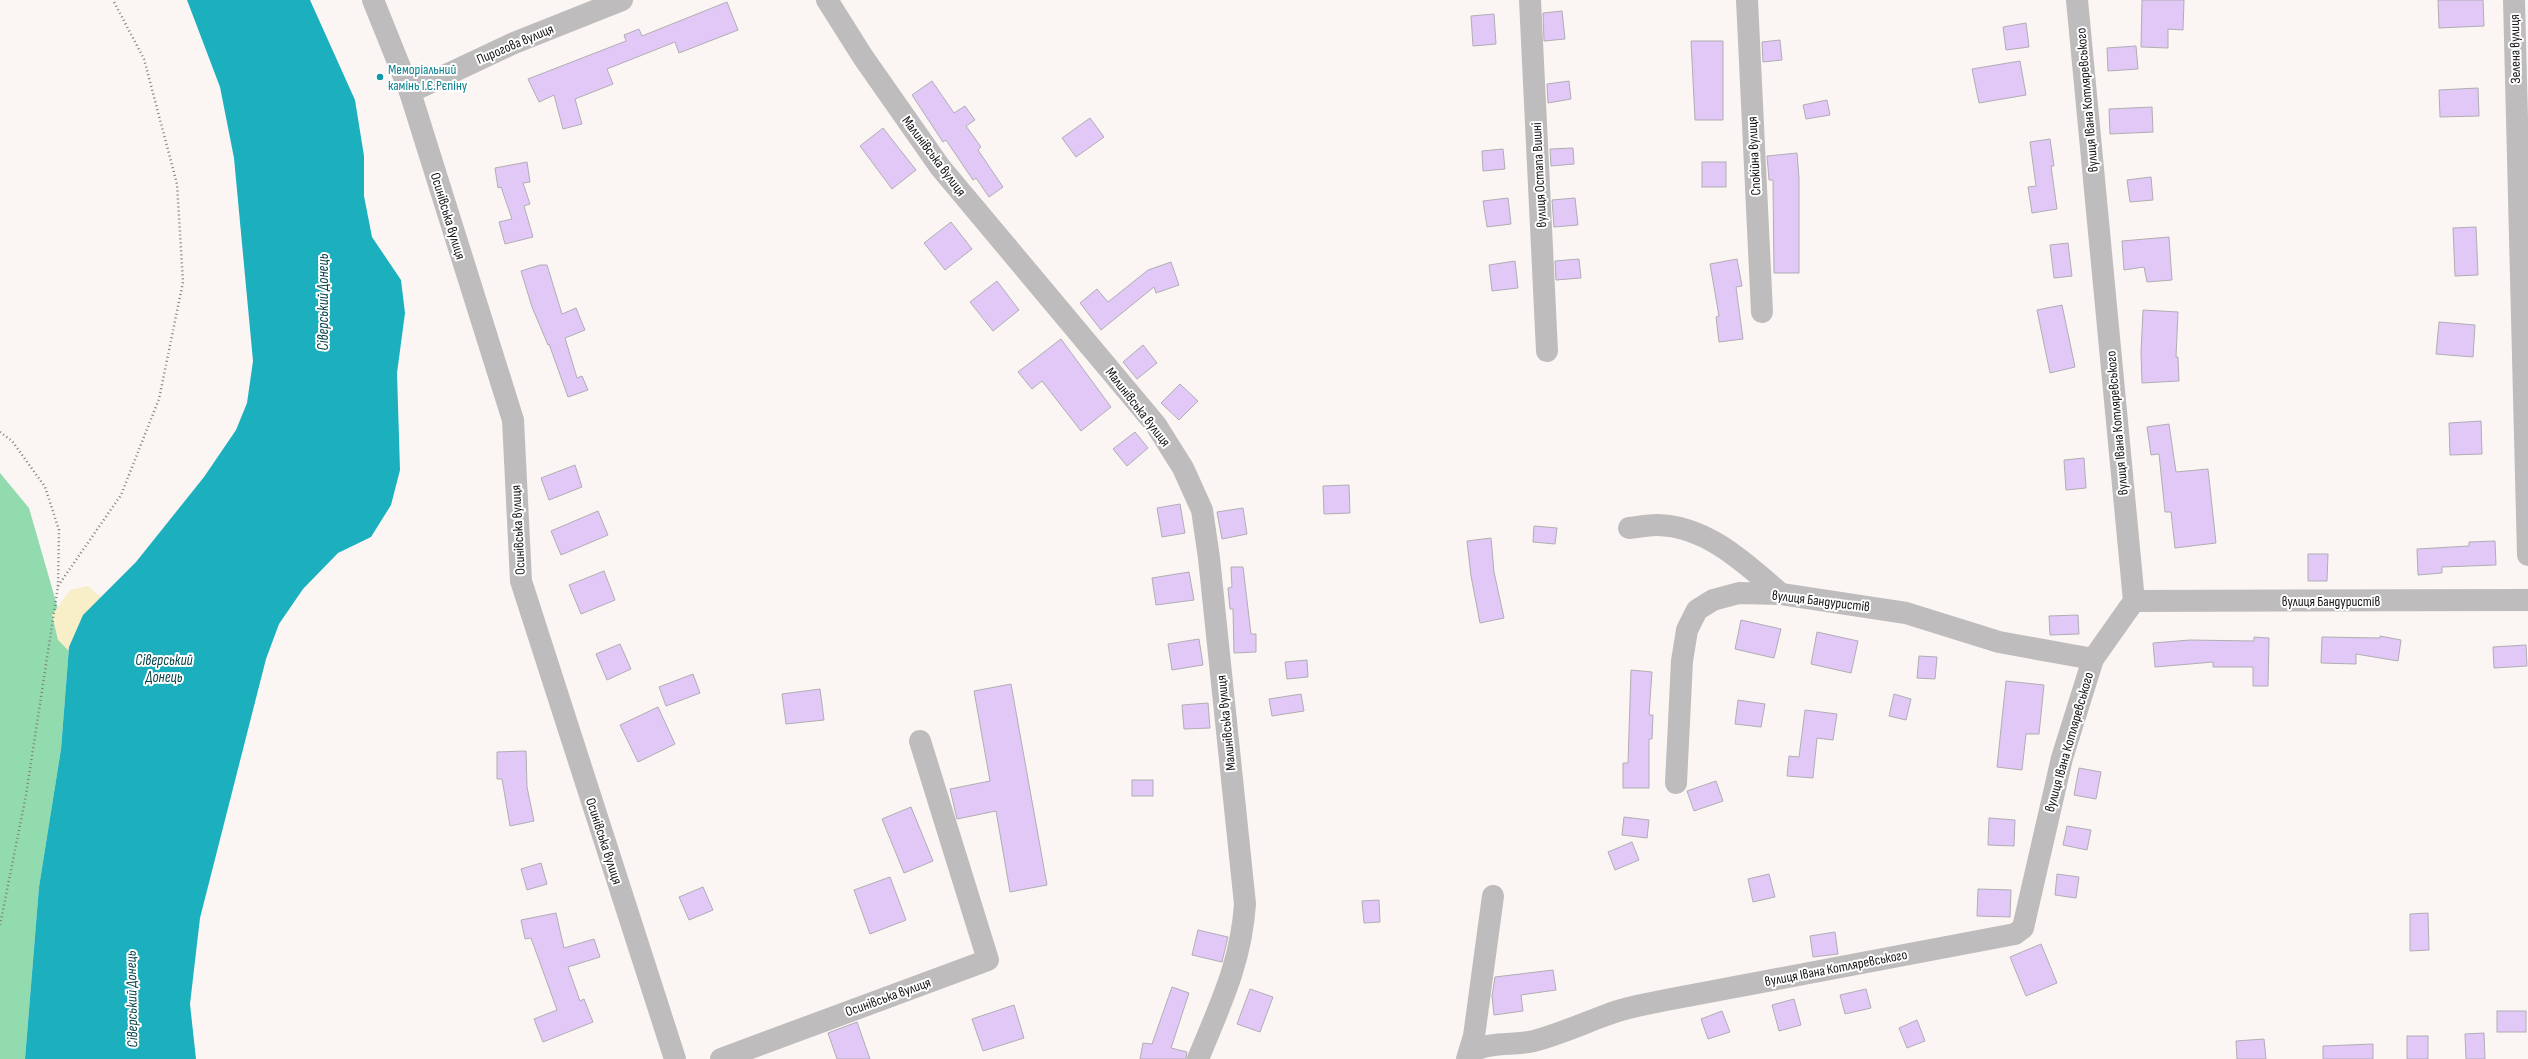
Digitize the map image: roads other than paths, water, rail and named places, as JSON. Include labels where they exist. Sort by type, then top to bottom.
[{"type":"street","name":"Осинівська вулиця","points":[[373,0],[410,92],[513,420],[521,581],[675,1059]]},
{"type":"street","name":"Пирогова вулиця","points":[[410,92],[514,43],[622,0]]},
{"type":"street","name":"Малинівська вулиця","points":[[827,0],[863,57],[940,168],[1156,425],[1183,468],[1202,510],[1209,558],[1245,904],[1243,935],[1235,967],[1198,1059]]},
{"type":"street","name":"вулиця Остапа Вишні","points":[[1530,0],[1547,351]]},
{"type":"street","name":"Спокійна вулиця","points":[[1747,0],[1762,312]]},
{"type":"street","name":"вулиця Івана Котляревського","points":[[1469,1055],[1479,1047],[1497,1044],[1532,1042],[1562,1033],[1610,1013],[1666,1000],[2015,934],[2023,928],[2062,758],[2093,660],[2134,601],[2077,0]]},
{"type":"street","name":"Зелена вулиця","points":[[2514,0],[2528,555]]},
{"type":"street","points":[[1629,528],[1657,525],[1688,530],[1732,551],[1781,594]]},
{"type":"street","name":"вулиця Бандуристів","points":[[1676,783],[1682,662],[1687,630],[1697,610],[1713,600],[1739,594],[1781,594],[1906,613],[1999,642],[2093,660]]},
{"type":"street","name":"вулиця Бандуристів","points":[[2134,601],[2528,600]]},
{"type":"street","name":"Осинівська вулиця","points":[[722,1059],[988,960],[920,741]]},
{"type":"street","points":[[1469,1055],[1493,896]]},
{"type":"water","name":"Сіверський Донець","points":[[187,0],[310,0],[355,100],[364,156],[364,196],[372,237],[401,280],[405,313],[397,373],[400,470],[391,505],[371,537],[338,553],[303,589],[279,624],[266,659],[200,918],[190,1004],[196,1059],[25,1059],[39,887],[61,749],[69,647],[83,615],[136,562],[204,477],[236,430],[247,403],[253,361],[234,158],[220,87]]},
{"type":"place","name":"Меморіальний камінь І.Є.Рєпіну","points":[[380,77]]}]
